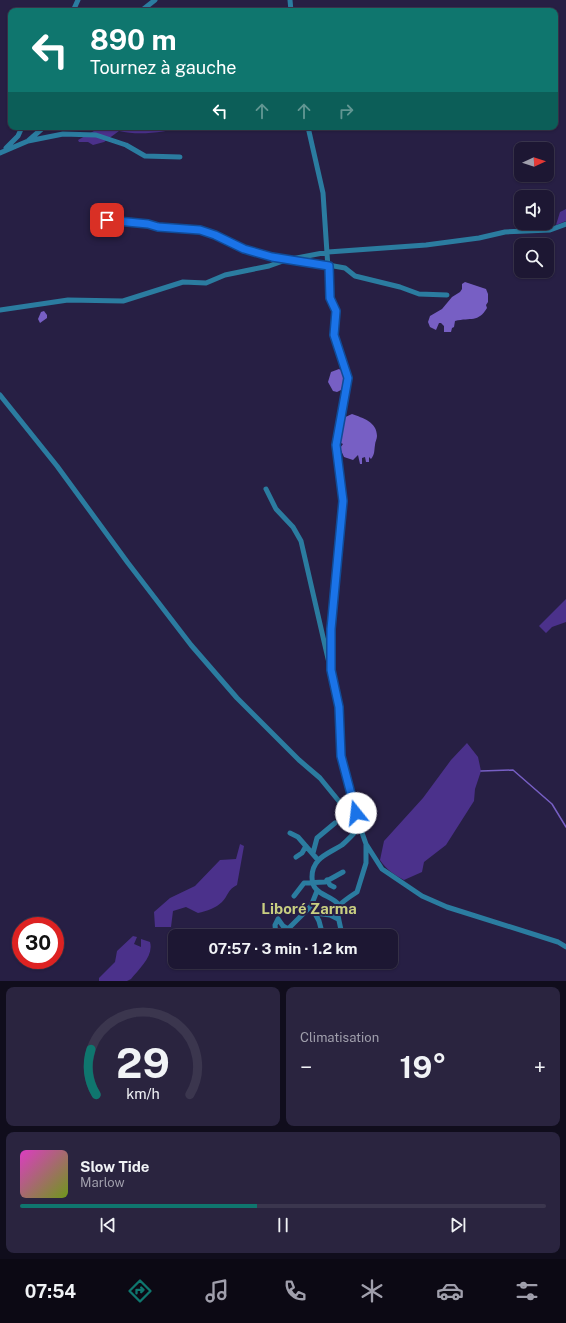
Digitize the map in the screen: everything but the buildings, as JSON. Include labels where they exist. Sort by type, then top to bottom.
[{"type":"street","points":[[145,8],[155,0]]},
{"type":"street","points":[[2,152],[18,136],[21,130]]},
{"type":"street","points":[[28,141],[41,130]]},
{"type":"street","points":[[309,130],[323,193],[330,298],[336,311],[334,335],[348,378],[336,445],[343,501],[331,629],[331,670]]},
{"type":"street","points":[[2,152],[28,141],[62,134],[96,135],[126,145],[145,156],[180,157]]},
{"type":"street","points":[[99,218],[148,224],[158,227],[200,230],[215,235],[244,249],[286,260]]},
{"type":"street","points":[[0,310],[68,300],[123,301],[184,282],[206,283],[224,275],[269,266],[272,263],[328,252],[426,245],[479,238],[505,232],[550,230],[566,224]]},
{"type":"street","points":[[293,259],[345,268],[355,276],[400,287],[419,294],[447,295]]},
{"type":"street","points":[[272,263],[273,270]]},
{"type":"street","points":[[0,395],[57,466],[128,563],[192,645],[237,698],[263,722],[299,760],[320,778],[360,827]]},
{"type":"street","points":[[266,489],[282,517],[293,527],[301,541],[339,707],[341,756],[366,844],[382,869],[422,896],[447,907],[558,942],[566,947]]},
{"type":"street","points":[[313,853],[317,838],[335,823]]},
{"type":"street","points":[[339,905],[335,900],[317,891],[312,882],[312,869],[318,860],[343,844],[360,827]]},
{"type":"street","points":[[290,833],[298,837],[318,860]]},
{"type":"street","points":[[340,929],[337,914],[339,905],[342,901],[357,892],[366,863],[366,844]]},
{"type":"street","points":[[296,857],[302,853],[306,846]]},
{"type":"street","points":[[294,896],[304,883],[327,880],[343,872]]},
{"type":"street","points":[[327,880],[330,885],[334,887]]},
{"type":"street","points":[[275,929],[275,925],[278,919],[283,926],[288,929],[311,906],[317,891]]},
{"type":"street","points":[[311,906],[321,929]]},
{"type":"street","points":[[315,913],[331,915],[338,920]]},
{"type":"shaded area","points":[[96,130],[169,130],[152,133],[119,131],[104,142],[93,145],[88,142],[79,142],[78,140]]},
{"type":"shaded area","points":[[566,209],[566,221],[556,225],[560,212]]},
{"type":"shaded area","points":[[465,282],[486,289],[488,294],[488,302],[484,313],[474,319],[455,321],[451,332],[444,332],[444,326],[441,323],[439,323],[436,330],[430,327],[428,322],[430,316],[442,309],[452,297],[460,292],[462,289],[462,284]]},
{"type":"shaded area","points":[[44,311],[47,318],[40,323],[38,319],[41,312]]},
{"type":"shaded area","points":[[339,369],[342,371],[345,378],[341,390],[337,392],[333,391],[328,382],[331,372]]},
{"type":"shaded area","points":[[352,414],[369,421],[375,427],[376,431],[377,437],[373,456],[371,459],[369,457],[369,462],[366,462],[365,457],[362,458],[362,464],[360,464],[358,455],[353,460],[344,457],[340,448],[343,444],[341,443],[341,446],[338,446],[341,438],[341,419]]},
{"type":"shaded area","points":[[566,599],[566,622],[552,627],[546,633],[539,626]]},
{"type":"shaded area","points":[[467,743],[478,757],[481,771],[475,789],[474,801],[446,845],[424,862],[422,872],[404,880],[390,872],[380,860],[384,841],[423,798],[451,760]]},
{"type":"shaded area","points":[[240,844],[244,846],[237,885],[230,891],[222,902],[211,909],[198,913],[186,907],[173,911],[171,927],[155,927],[154,912],[170,898],[195,886],[220,860],[236,859]]},
{"type":"shaded area","points":[[133,936],[137,937],[134,944],[141,947],[141,939],[150,942],[150,952],[142,967],[131,979],[127,981],[99,981],[99,978],[115,962],[117,951]]},
{"type":"waterway","points":[[481,771],[513,770],[552,804],[566,827]]},
{"type":"district","name":"Liboré Zarma","points":[[309,908]]},
{"type":"route","points":[[107,220],[148,224],[158,227],[200,230],[215,235],[244,249],[272,257],[286,260],[293,259],[329,266],[330,298],[336,311],[334,335],[348,378],[339,420],[336,445],[343,501],[331,629],[331,670],[339,707],[341,756],[356,813]]}]
